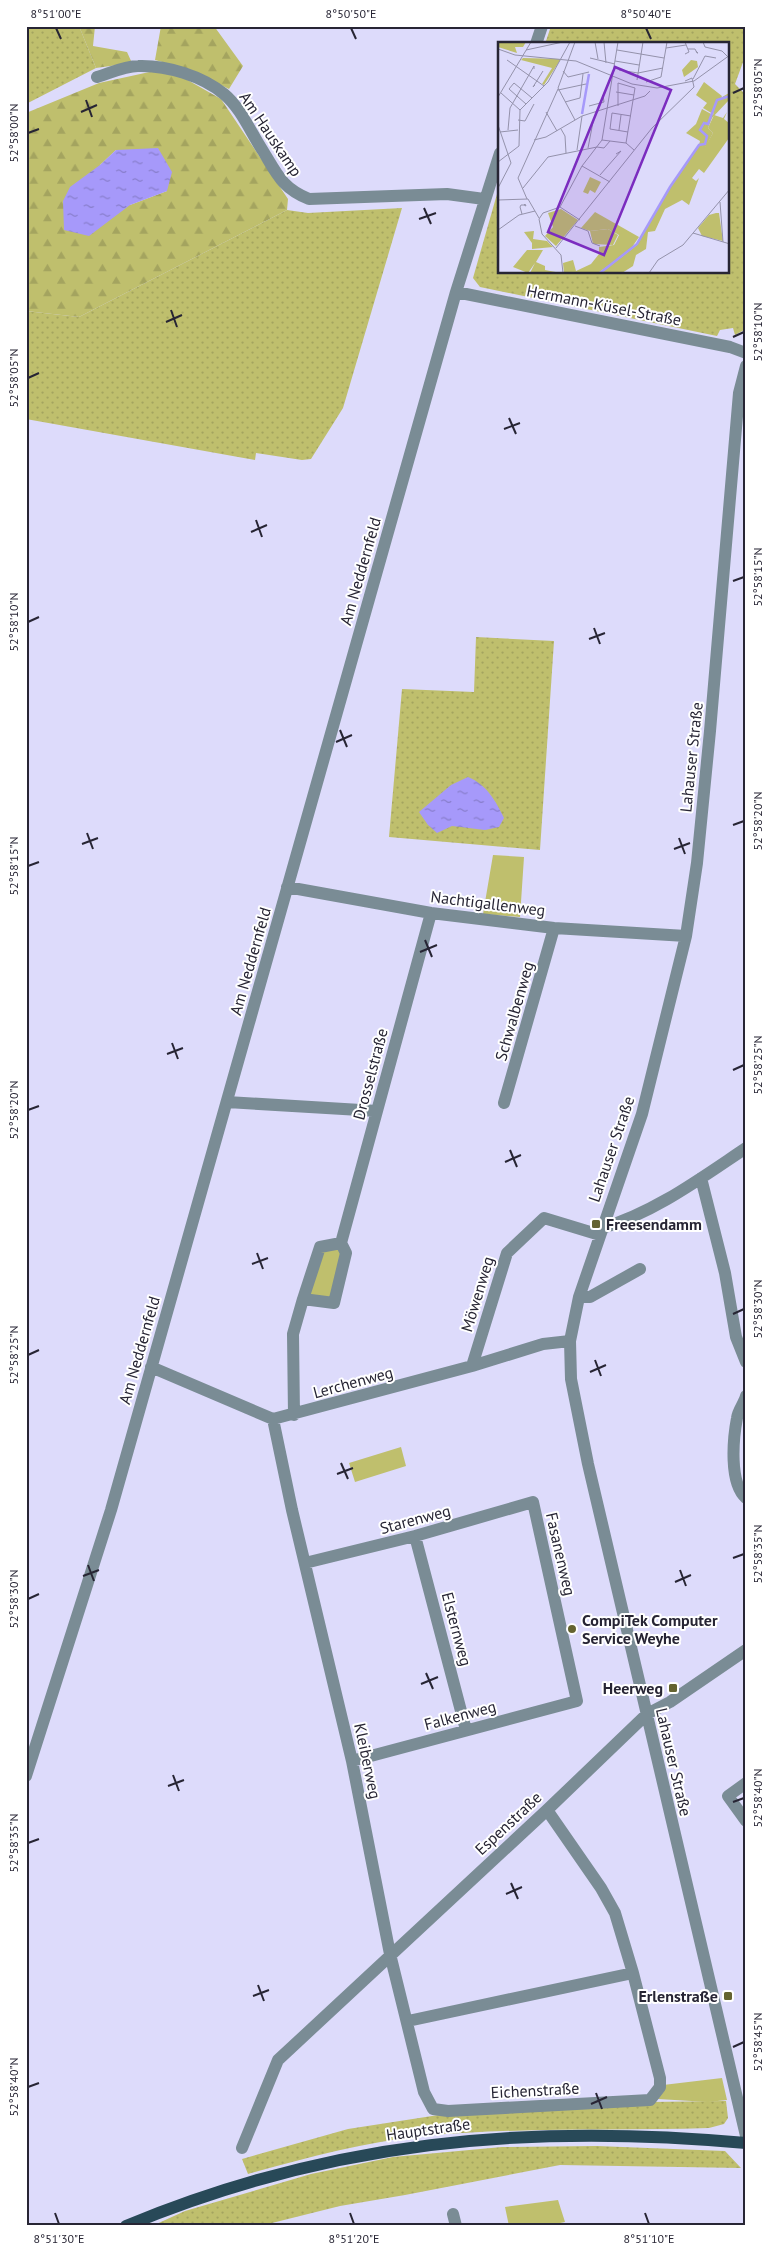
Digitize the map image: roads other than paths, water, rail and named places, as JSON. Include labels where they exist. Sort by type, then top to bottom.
[{"type":"main road","name":"Hauptstraße","points":[[126,2226],[187,2202],[290,2170],[357,2155],[414,2146],[485,2138],[553,2135],[642,2135],[746,2143]]},
{"type":"street","points":[[537,42],[542,26]]},
{"type":"street","name":"Am Hauskamp","points":[[97,77],[136,66],[155,67],[186,74],[206,82],[225,94],[235,106],[280,179],[292,192],[309,199],[447,194],[484,199]]},
{"type":"street","name":"Am Neddernfeld","points":[[26,1776],[111,1510],[456,292],[498,158]]},
{"type":"street","name":"Hermann-Küsel-Straße","points":[[456,292],[730,347],[746,354]]},
{"type":"street","name":"Lahauser Straße","points":[[746,366],[739,393],[697,864],[686,936],[642,1114],[580,1297],[570,1341],[571,1379],[588,1464],[746,2136]]},
{"type":"street","name":"Nachtigallenweg","points":[[287,887],[431,913],[554,928],[686,936]]},
{"type":"street","name":"Drosselstraße","points":[[303,1300],[334,1303],[346,1253],[341,1244],[431,913]]},
{"type":"street","name":"Schwalbenweg","points":[[504,1103],[554,928]]},
{"type":"street","points":[[227,1102],[377,1111]]},
{"type":"street","points":[[601,1232],[628,1221],[701,1178],[746,1148]]},
{"type":"street","points":[[701,1178],[725,1273],[736,1337],[746,1362]]},
{"type":"street","name":"Möwenweg","points":[[472,1366],[506,1253],[544,1218],[601,1232]]},
{"type":"street","points":[[294,1415],[293,1334],[320,1247],[341,1244]]},
{"type":"street","points":[[580,1297],[590,1297],[640,1269]]},
{"type":"street","name":"Lerchenweg","points":[[273,1419],[294,1415],[472,1366],[543,1344],[570,1341]]},
{"type":"street","points":[[151,1367],[273,1419]]},
{"type":"street","points":[[746,1396],[737,1416],[741,1438],[733,1468],[741,1494],[746,1498]]},
{"type":"street","name":"Kleiberweg","points":[[273,1419],[304,1563],[352,1761],[390,1954],[424,2092],[433,2108]]},
{"type":"street","name":"Starenweg","points":[[304,1563],[415,1536],[533,1502]]},
{"type":"street","name":"Fasanenweg","points":[[533,1502],[577,1700]]},
{"type":"street","name":"Elsternweg","points":[[415,1536],[466,1730]]},
{"type":"street","points":[[647,1714],[670,1702],[746,1650]]},
{"type":"street","name":"Falkenweg","points":[[352,1761],[577,1700]]},
{"type":"street","name":"Espenstraße","points":[[242,2148],[278,2060],[547,1810],[647,1714]]},
{"type":"street","points":[[746,1783],[728,1796],[746,1821]]},
{"type":"street","name":"Eichenstraße","points":[[433,2108],[448,2111],[650,2100],[660,2087],[660,2078],[633,1973],[615,1912],[601,1888],[547,1810]]},
{"type":"street","points":[[408,2021],[633,1973]]},
{"type":"water","points":[[158,148],[172,172],[167,191],[130,205],[89,236],[64,230],[63,201],[70,187],[100,165],[116,150]]},
{"type":"water","points":[[468,777],[480,784],[490,794],[504,818],[499,827],[485,830],[452,826],[437,833],[428,825],[419,812],[451,785]]},
{"type":"place","name":"Freesendamm","points":[[596,1224]]},
{"type":"place","name":"CompiTek Computer Service Weyhe","points":[[572,1629]]},
{"type":"place","name":"Heerweg","points":[[673,1688]]},
{"type":"place","name":"Erlenstraße","points":[[728,1996]]}]
